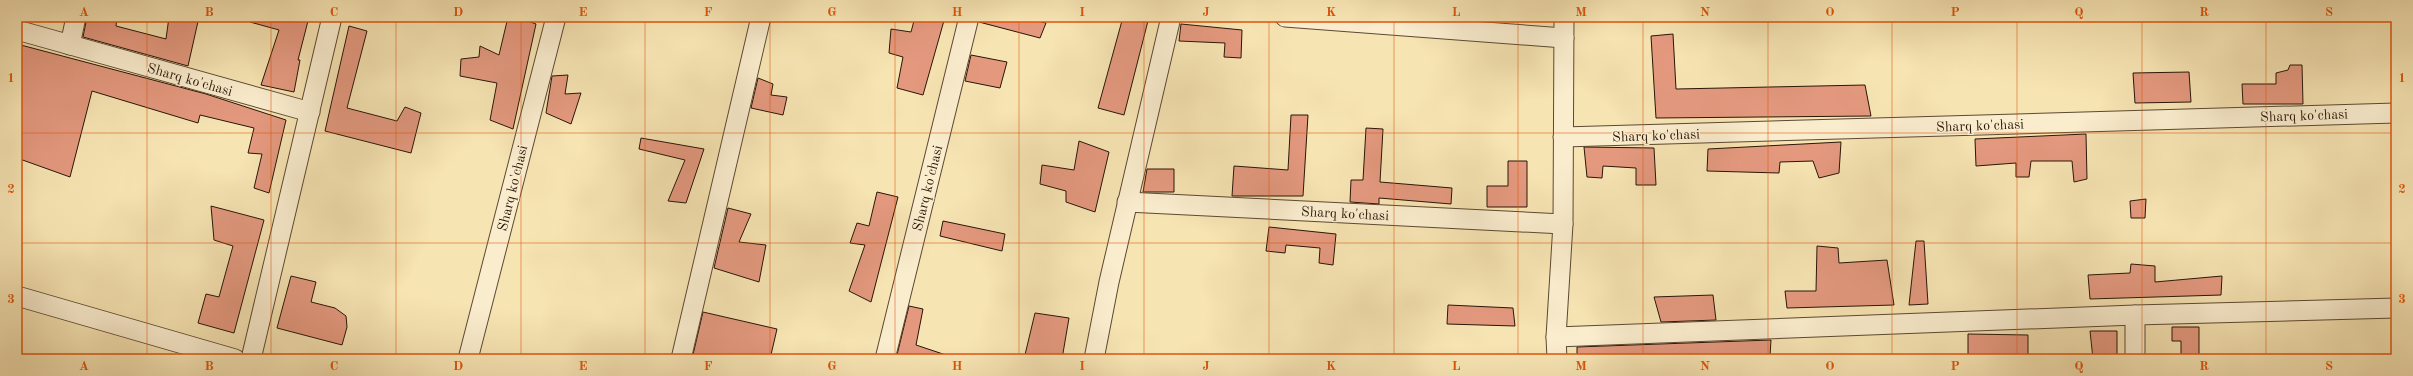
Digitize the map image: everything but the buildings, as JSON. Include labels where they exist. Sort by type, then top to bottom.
[{"type":"street","points":[[70,45],[76,17]]},
{"type":"street","points":[[251,359],[332,17]]},
{"type":"street","name":"Sharq ko'chasi","points":[[468,359],[556,17]]},
{"type":"street","points":[[681,359],[761,17]]},
{"type":"street","name":"Sharq ko'chasi","points":[[885,359],[969,17]]},
{"type":"street","points":[[1094,359],[1108,282],[1171,17]]},
{"type":"street","points":[[1285,17],[1564,38]]},
{"type":"street","points":[[1557,359],[1556,337],[1563,224],[1564,17]]},
{"type":"street","name":"Sharq ko'chasi","points":[[17,30],[310,112]]},
{"type":"street","name":"Sharq ko'chasi","points":[[1563,137],[2396,113]]},
{"type":"street","name":"Sharq ko'chasi","points":[[1128,202],[1563,224]]},
{"type":"street","points":[[17,296],[235,359]]},
{"type":"street","points":[[1556,337],[2135,315],[2396,308]]},
{"type":"street","points":[[2135,315],[2135,359]]}]
